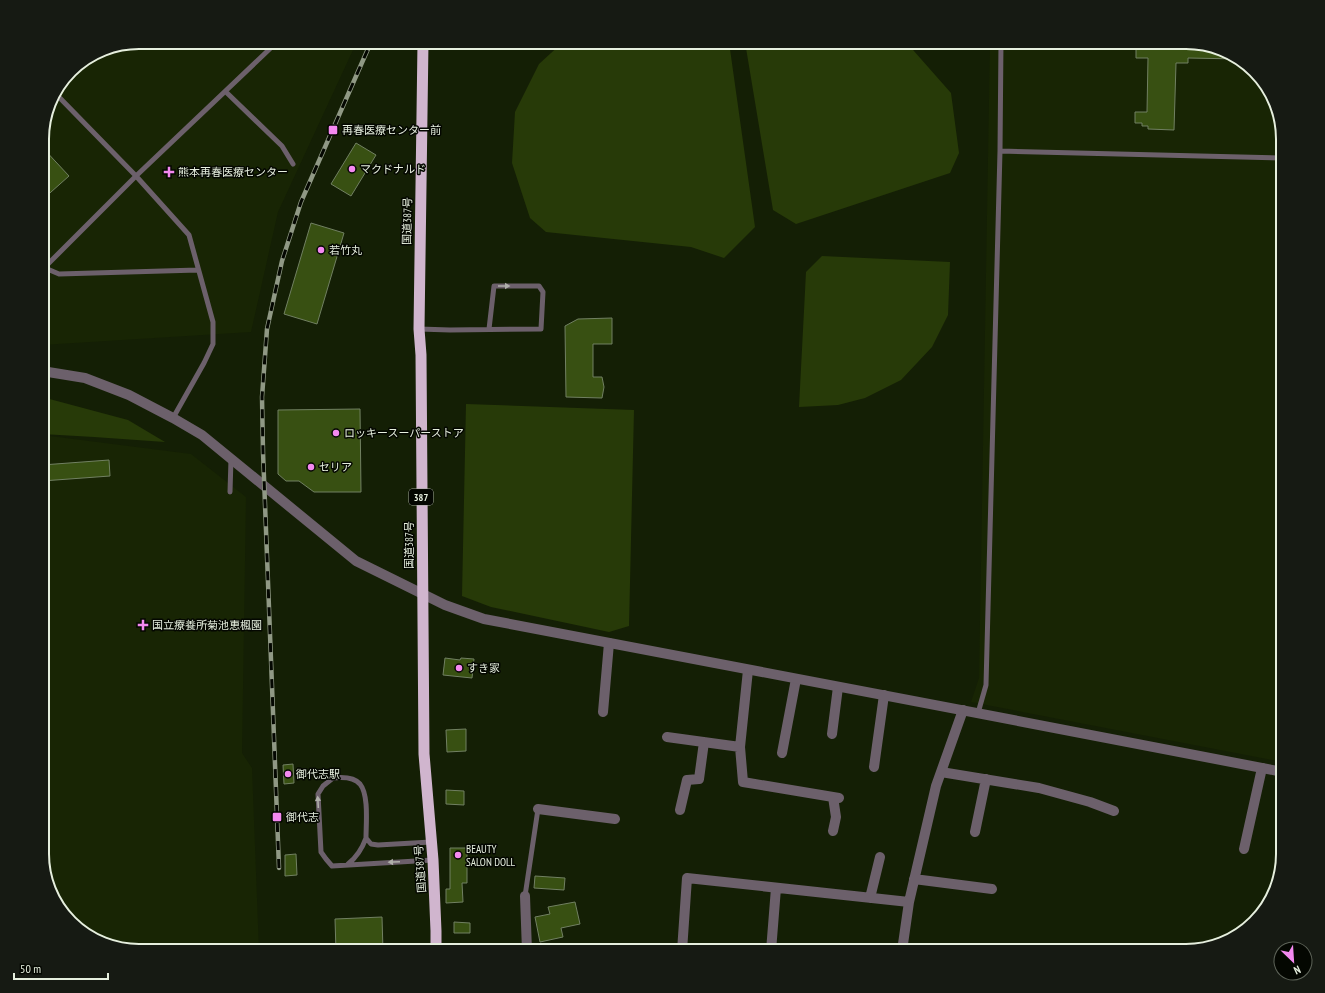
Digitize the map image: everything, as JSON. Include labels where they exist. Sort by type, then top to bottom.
[{"type":"highway","name":"国道387号","points":[[424,49],[419,329],[421,363],[424,754],[433,860],[436,944]]},
{"type":"street","points":[[49,372],[85,378],[129,395],[173,418],[202,435],[356,561],[444,605],[484,619],[1276,771]]},
{"type":"street","points":[[603,712],[609,643]]},
{"type":"street","points":[[748,670],[740,747],[743,782],[836,798],[836,817],[833,832]]},
{"type":"street","points":[[782,753],[796,679]]},
{"type":"street","points":[[832,734],[838,687]]},
{"type":"street","points":[[874,767],[884,695]]},
{"type":"street","points":[[903,944],[914,878],[936,786],[963,710]]},
{"type":"street","points":[[667,737],[740,747]]},
{"type":"street","points":[[680,810],[687,780],[699,779],[704,742]]},
{"type":"street","points":[[1244,849],[1262,768]]},
{"type":"street","points":[[941,772],[1039,788],[1090,802],[1114,811]]},
{"type":"street","points":[[975,832],[986,779]]},
{"type":"street","points":[[538,809],[615,819]]},
{"type":"street","points":[[870,898],[880,857]]},
{"type":"street","points":[[683,944],[688,878],[909,902]]},
{"type":"street","points":[[914,878],[992,889]]},
{"type":"street","points":[[772,944],[776,888]]},
{"type":"street","points":[[526,896],[527,944]]},
{"type":"lane","points":[[49,263],[136,176],[271,49]]},
{"type":"lane","points":[[978,713],[986,685],[1000,151],[1001,49]]},
{"type":"lane","points":[[226,92],[282,146],[293,164]]},
{"type":"lane","points":[[59,97],[136,176],[189,235],[212,322],[213,344],[173,418]]},
{"type":"lane","points":[[1000,151],[1276,158]]},
{"type":"lane","points":[[49,271],[59,274],[198,270]]},
{"type":"lane","points":[[419,329],[450,330],[541,329],[543,292],[539,286],[494,286],[489,329]]},
{"type":"lane","points":[[230,492],[231,459]]},
{"type":"lane","points":[[348,864],[361,851],[366,838],[365,794],[359,783],[350,778],[333,778],[323,786],[318,794],[321,852],[332,866],[433,860]]},
{"type":"lane","points":[[526,896],[538,809]]},
{"type":"lane","points":[[366,838],[371,844],[378,845],[431,842]]},
{"type":"shaded area","name":"熊本再春医療センター","points":[[133,49],[353,49],[278,212],[251,332],[49,345],[49,133],[52,115],[61,94],[71,79],[84,67],[99,58],[115,52]]},
{"type":"shaded area","points":[[555,49],[730,49],[755,227],[724,258],[691,247],[546,232],[530,218],[512,163],[515,112],[539,64]]},
{"type":"shaded area","points":[[746,49],[912,49],[951,93],[959,153],[950,173],[796,224],[773,210]]},
{"type":"shaded area","points":[[990,49],[1192,49],[1221,56],[1241,67],[1254,79],[1261,89],[1267,99],[1273,115],[1276,138],[1276,761],[971,702],[979,678]]},
{"type":"shaded area","points":[[822,256],[950,262],[948,315],[932,347],[901,380],[865,398],[838,405],[799,407],[806,272]]},
{"type":"shaded area","points":[[49,399],[128,420],[165,442],[49,434]]},
{"type":"shaded area","points":[[466,404],[634,410],[629,626],[609,632],[491,607],[462,596]]},
{"type":"shaded area","name":"国立療養所菊池恵楓園","points":[[49,436],[191,454],[246,497],[242,753],[252,768],[259,944],[133,944],[121,942],[104,937],[84,926],[67,909],[56,889],[52,878],[49,860]]},
{"type":"building","points":[[1136,49],[1192,49],[1215,54],[1227,59],[1188,58],[1188,63],[1176,63],[1174,130],[1148,129],[1148,126],[1142,126],[1142,123],[1135,123],[1135,112],[1147,112],[1148,58],[1136,58]]},
{"type":"building","points":[[356,143],[376,155],[351,196],[331,184]]},
{"type":"building","points":[[49,155],[69,176],[49,194]]},
{"type":"building","points":[[311,223],[344,233],[317,324],[284,314]]},
{"type":"building","points":[[612,318],[612,344],[593,344],[593,377],[602,377],[604,387],[602,398],[566,397],[565,326],[578,319]]},
{"type":"building","points":[[360,409],[361,492],[314,492],[299,481],[286,481],[278,474],[278,410]]},
{"type":"building","points":[[109,460],[110,476],[49,480],[49,464]]},
{"type":"building","points":[[445,658],[460,660],[461,658],[474,659],[472,678],[443,675]]},
{"type":"building","points":[[466,729],[466,751],[447,752],[446,730]]},
{"type":"building","name":"御代志駅","points":[[293,764],[294,783],[284,784],[283,765]]},
{"type":"building","points":[[446,790],[464,791],[464,805],[446,804]]},
{"type":"building","points":[[450,848],[467,848],[467,883],[462,883],[463,902],[446,903],[446,889],[450,889]]},
{"type":"building","points":[[296,854],[297,875],[285,876],[285,855]]},
{"type":"building","points":[[535,876],[565,878],[564,890],[534,888]]},
{"type":"building","points":[[575,902],[580,924],[561,928],[563,937],[540,942],[535,917],[550,914],[548,907]]},
{"type":"building","points":[[382,917],[383,944],[336,944],[335,919]]},
{"type":"building","points":[[454,922],[470,923],[470,933],[454,933]]},
{"type":"railway","points":[[279,868],[263,452],[262,397],[267,329],[282,261],[301,202],[368,49]]},
{"type":"place","name":"再春医療センター前","points":[[333,130]]},
{"type":"place","name":"マクドナルド","points":[[352,169]]},
{"type":"place","name":"熊本再春医療センター","points":[[169,172]]},
{"type":"place","name":"若竹丸","points":[[321,250]]},
{"type":"place","name":"ロッキースーパーストア","points":[[336,433]]},
{"type":"place","name":"セリア","points":[[311,467]]},
{"type":"place","name":"国立療養所菊池恵楓園","points":[[143,625]]},
{"type":"place","name":"すき家","points":[[459,668]]},
{"type":"place","name":"御代志駅","points":[[288,774]]},
{"type":"place","name":"御代志","points":[[277,817]]},
{"type":"place","name":"BEAUTY SALON DOLL","points":[[458,855]]}]
